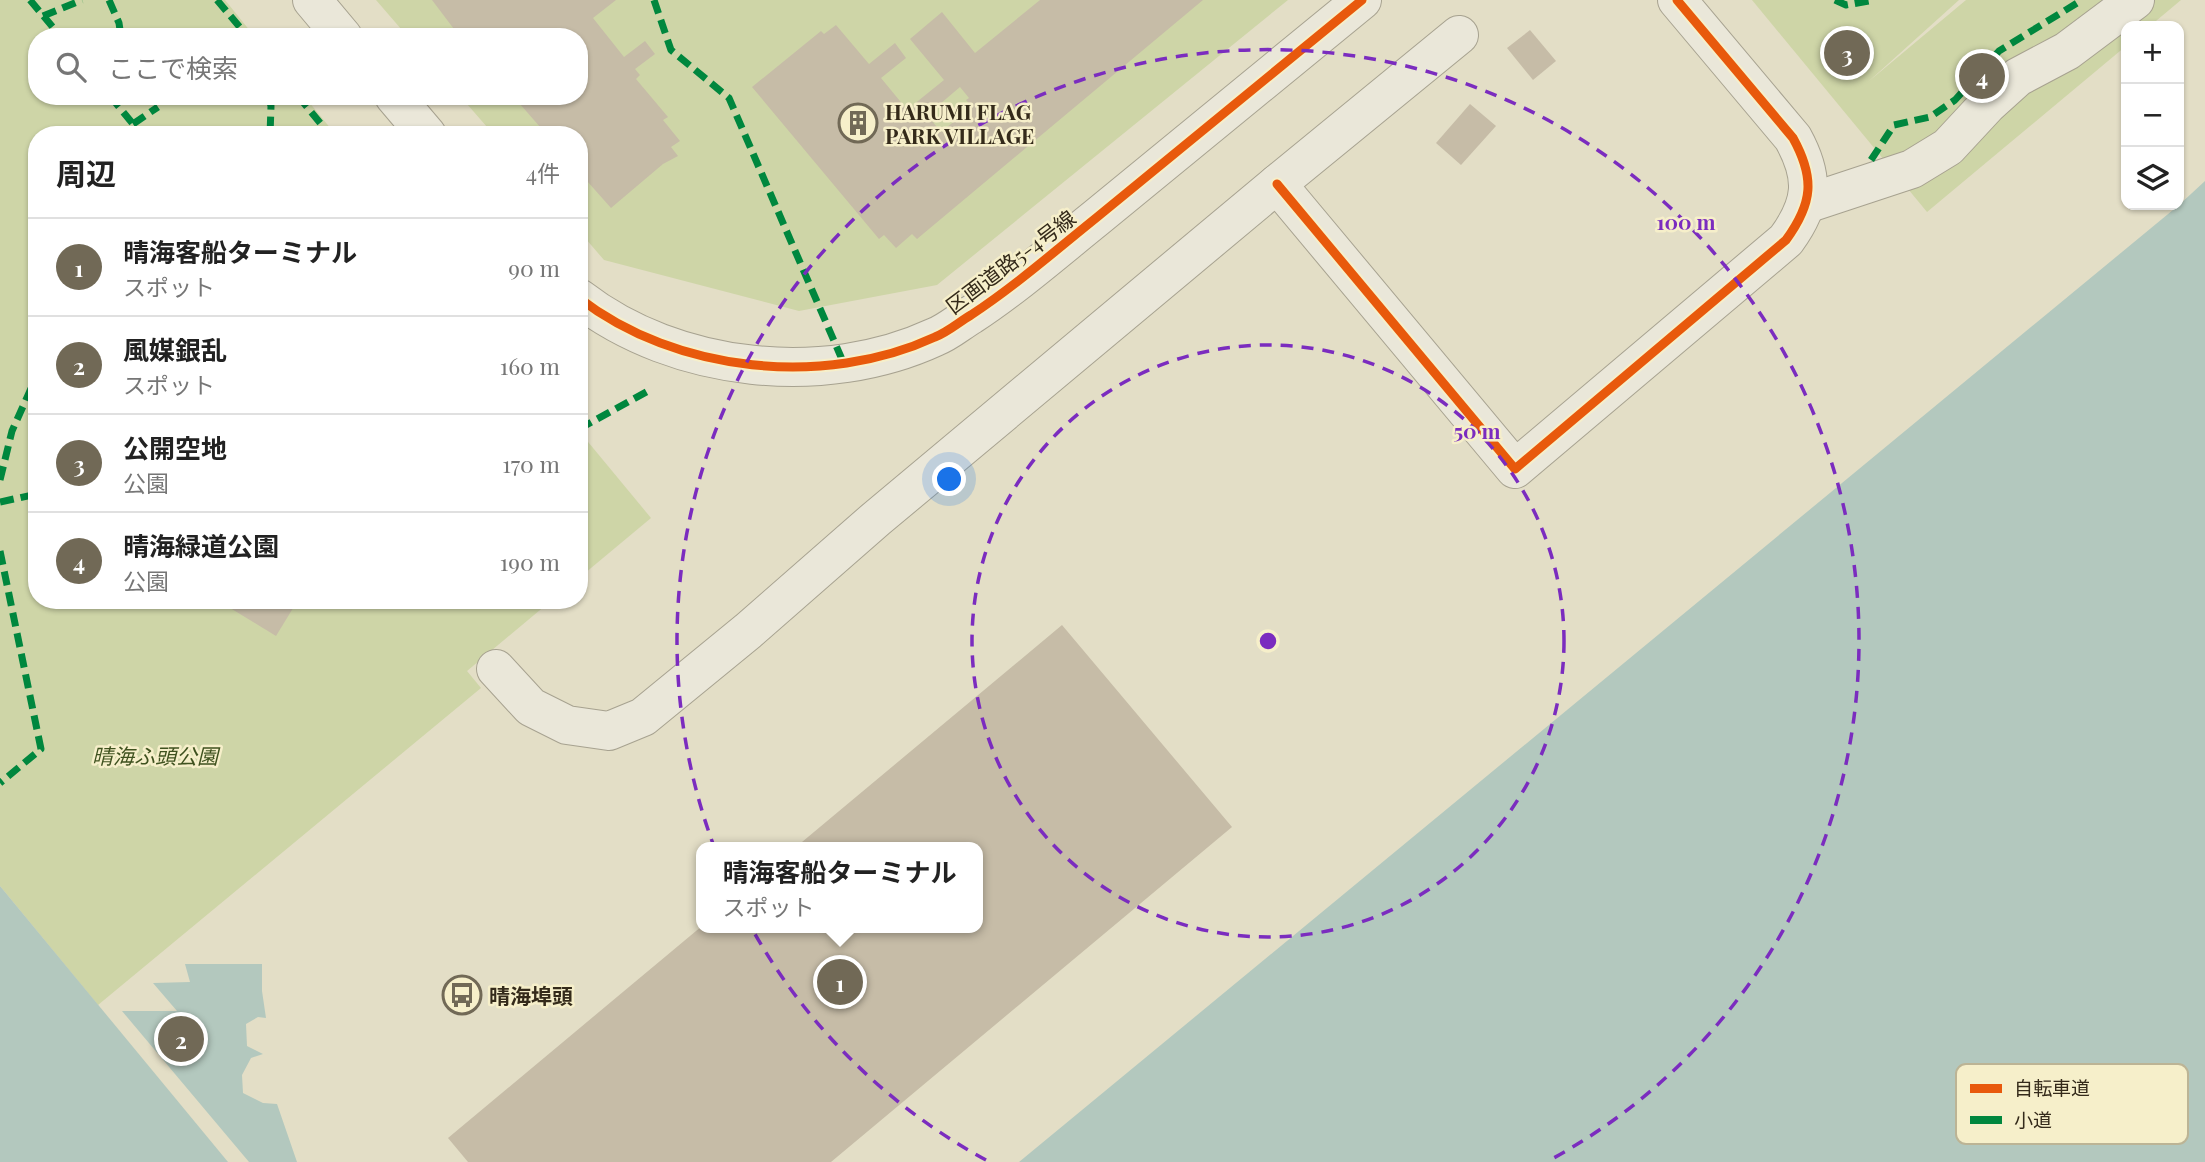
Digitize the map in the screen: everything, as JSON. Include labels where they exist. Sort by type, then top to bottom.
[{"type":"street","points":[[312,0],[335,28]]},
{"type":"street","name":"区画道路5-4号線","points":[[588,304],[625,328],[662,345],[706,359],[757,365],[844,364],[874,359],[936,337],[1003,294],[1362,0]]},
{"type":"street","points":[[1277,184],[1516,469],[1786,240],[1800,222],[1809,181],[1805,160],[1793,138],[1677,0]]},
{"type":"street","points":[[1806,204],[1912,169],[1948,147],[1987,105],[2018,77],[2067,51],[2135,0]]},
{"type":"street","points":[[496,669],[531,707],[567,725],[609,731],[643,717],[1277,184],[1459,35]]},
{"type":"street","points":[[402,105],[419,126]]},
{"type":"green space","name":"晴海ふ頭公園","points":[[0,0],[225,0],[248,28],[28,28],[28,105],[311,105],[329,126],[28,126],[28,609],[541,609],[467,671],[481,688],[98,1005],[0,886]]},
{"type":"green space","points":[[376,0],[1288,0],[937,285],[799,311],[604,260],[588,241],[588,126],[486,126],[468,105],[588,105],[588,28],[400,28]]},
{"type":"green space","points":[[1752,0],[1959,0],[1868,82],[1966,0],[2181,0],[2156,21],[2121,21],[2121,50],[1927,212]]},
{"type":"green space","points":[[588,442],[651,518],[588,570]]},
{"type":"shaded area","points":[[2205,181],[2205,1162],[1019,1162],[2173,210],[2184,210],[2184,200]]},
{"type":"shaded area","points":[[0,886],[228,1162],[0,1162]]},
{"type":"shaded area","points":[[185,964],[262,964],[266,1018],[258,1017],[246,1024],[247,1046],[263,1054],[251,1058],[242,1075],[243,1093],[263,1103],[277,1104],[297,1162],[249,1162],[122,1011],[177,1011],[153,983],[190,982]]},
{"type":"building","points":[[432,0],[616,0],[593,18],[624,57],[645,41],[655,54],[635,69],[640,75],[636,79],[668,117],[663,120],[680,141],[671,147],[678,156],[663,164],[611,208],[588,182],[588,126],[539,126],[521,105],[588,105],[588,28],[453,28]]},
{"type":"building","name":"HARUMI FLAG PARK VILLAGE","points":[[1040,0],[1203,0],[917,239],[912,234],[896,248],[884,235],[879,239],[752,87],[821,31],[824,34],[836,25],[869,64],[895,43],[906,58],[881,78],[909,112],[913,105],[944,80],[910,39],[942,12],[975,53]],"holes":[[[960,87],[969,98],[966,100],[972,107],[941,132],[927,115]]]},
{"type":"building","points":[[1530,30],[1556,61],[1533,80],[1507,48]]},
{"type":"building","points":[[1470,104],[1496,126],[1461,165],[1436,143]]},
{"type":"building","points":[[232,609],[292,609],[276,636]]},
{"type":"building","points":[[1062,625],[1232,827],[831,1162],[468,1162],[448,1138],[696,931],[983,933],[983,842],[802,842]]},
{"type":"marked path","points":[[30,0],[53,28]]},
{"type":"marked path","points":[[43,16],[82,0]]},
{"type":"marked path","points":[[109,0],[120,28]]},
{"type":"marked path","points":[[217,0],[240,28]]},
{"type":"marked path","points":[[654,0],[671,50],[729,98],[844,364]]},
{"type":"marked path","points":[[1835,0],[1846,5],[1874,0]]},
{"type":"marked path","points":[[1871,160],[1894,125],[1930,117],[1955,100],[1999,51],[2082,0]]},
{"type":"marked path","points":[[117,105],[135,126]]},
{"type":"marked path","points":[[270,126],[271,105]]},
{"type":"marked path","points":[[305,105],[323,126]]},
{"type":"marked path","points":[[133,124],[158,107]]},
{"type":"marked path","points":[[588,424],[648,391]]},
{"type":"marked path","points":[[0,480],[12,431],[28,395]]},
{"type":"marked path","points":[[0,502],[28,496]]},
{"type":"marked path","points":[[0,551],[41,749],[0,783]]},
{"type":"cycle path","points":[[588,304],[618,323],[660,343],[705,357],[752,365],[800,367],[847,363],[892,353],[935,337],[987,304],[1035,268],[1362,0]]},
{"type":"cycle path","points":[[1277,184],[1515,469],[1786,240],[1802,214],[1808,178],[1793,138],[1677,0]]},
{"type":"place","name":"公開空地","points":[[1847,53]]},
{"type":"place","name":"晴海緑道公園","points":[[1982,76]]},
{"type":"place","name":"HARUMI FLAG PARK VILLAGE","points":[[858,123]]},
{"type":"place","name":"晴海客船ターミナル","points":[[840,982]]},
{"type":"place","name":"晴海埠頭","points":[[462,995]]},
{"type":"place","name":"風媒銀乱","points":[[181,1039]]}]
